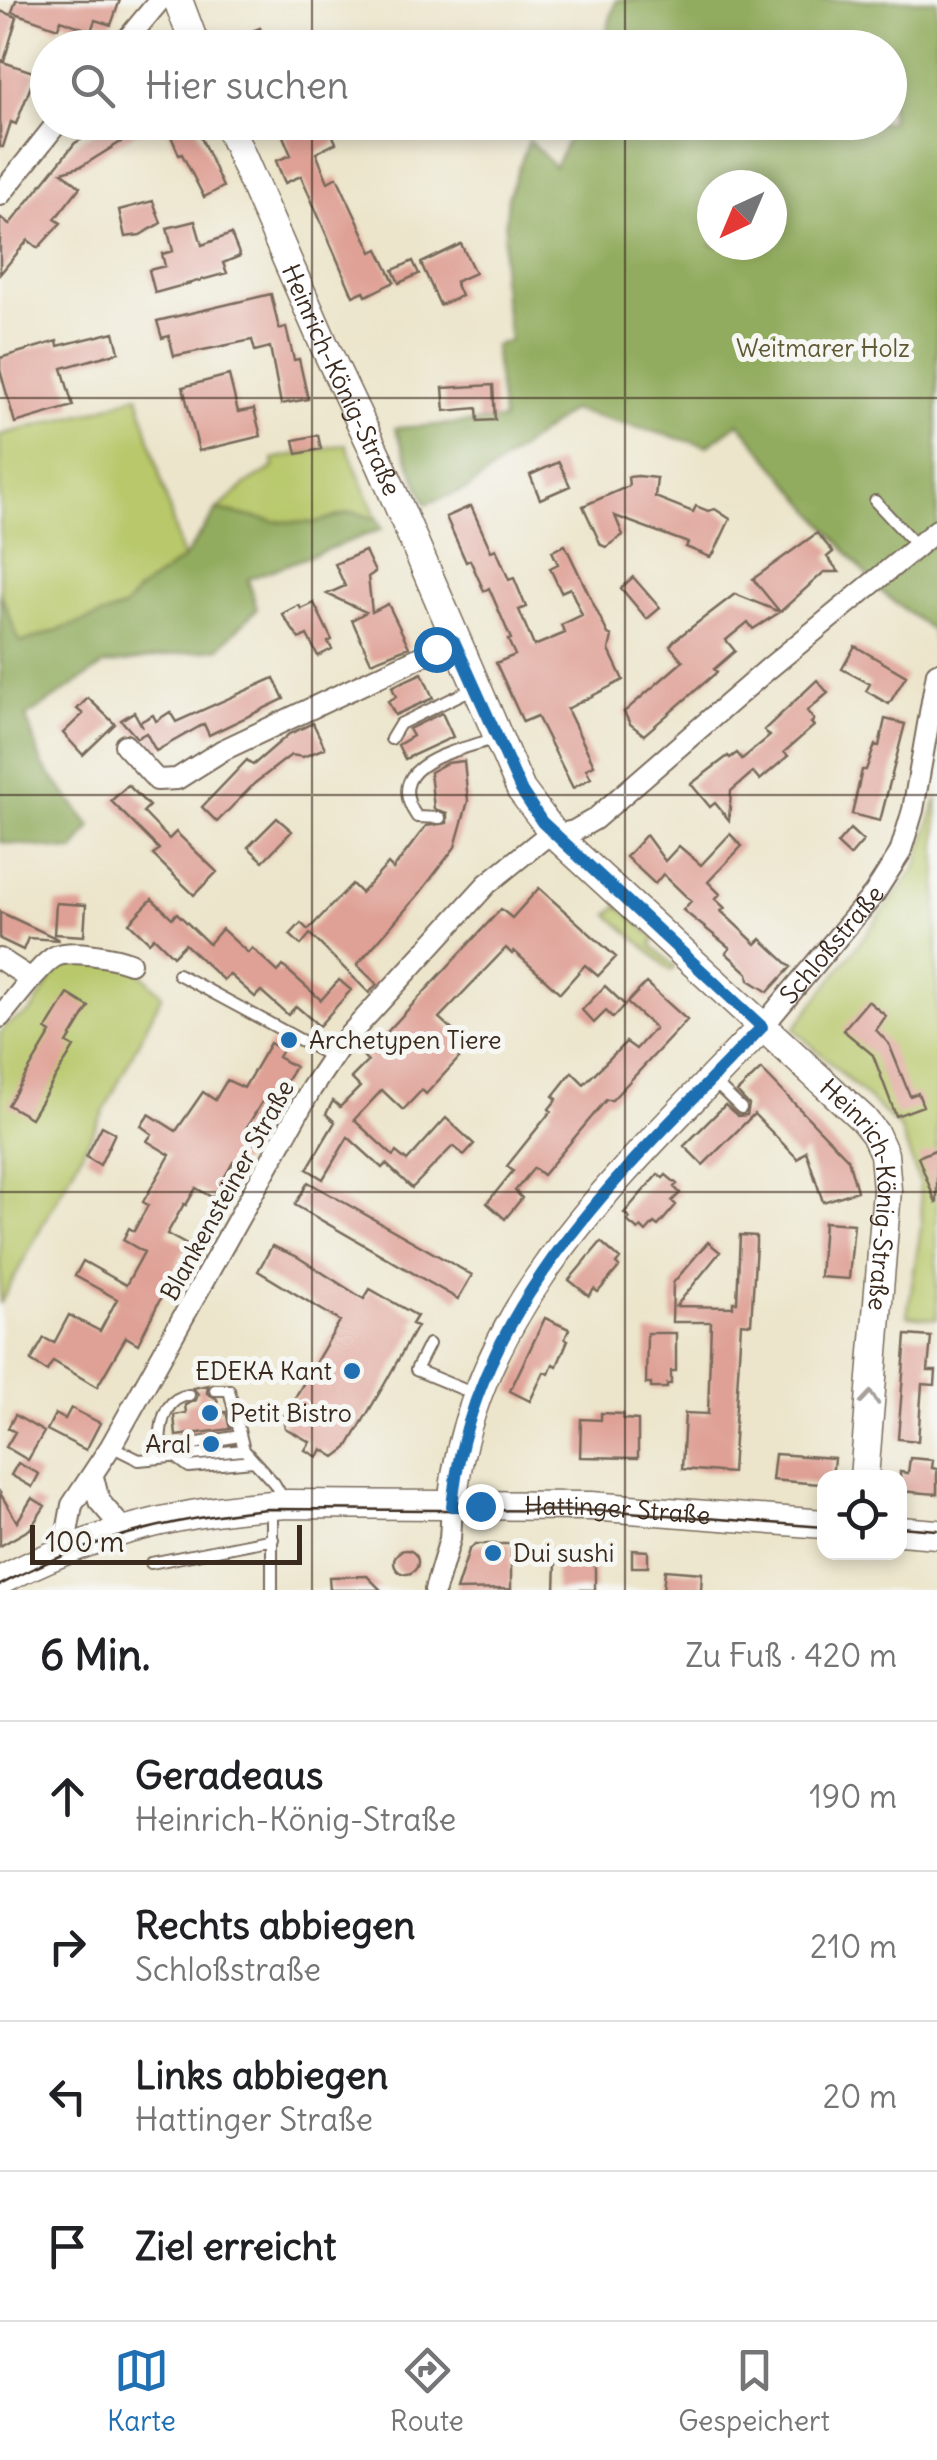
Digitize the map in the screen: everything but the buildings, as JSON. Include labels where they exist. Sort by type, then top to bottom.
[{"type":"main road","points":[[178,0],[189,30]]},
{"type":"main road","name":"Heinrich-König-Straße","points":[[235,140],[521,790],[555,835],[875,1134],[887,1170],[865,1470]]},
{"type":"main road","name":"Schloßstraße","points":[[452,1506],[454,1482],[486,1372],[534,1282],[621,1171],[762,1027]]},
{"type":"main road","name":"Hattinger Straße","points":[[0,1581],[64,1550],[124,1530],[180,1516],[280,1505],[600,1507],[817,1523]]},
{"type":"main road","points":[[907,1531],[937,1534]]},
{"type":"street","points":[[135,30],[160,0]]},
{"type":"street","points":[[0,195],[44,140]]},
{"type":"street","name":"Blankensteiner Straße","points":[[64,1550],[72,1505],[111,1446],[332,1057],[487,884],[539,842],[574,831],[595,819],[937,530]]},
{"type":"street","points":[[125,745],[157,780],[178,779],[222,750],[454,641]]},
{"type":"street","name":"Schloßstraße","points":[[762,1027],[874,894],[900,853],[914,810],[937,672]]},
{"type":"street","points":[[0,1018],[31,979],[61,954],[112,957],[130,963]]},
{"type":"street","points":[[0,959],[31,979]]},
{"type":"street","points":[[93,1477],[100,1501],[124,1530]]},
{"type":"street","name":"Schloßstraße","points":[[435,1590],[450,1539],[452,1506]]},
{"type":"lane","points":[[875,501],[918,546]]},
{"type":"lane","points":[[391,739],[400,724],[475,687]]},
{"type":"lane","points":[[440,818],[418,818],[411,808],[407,791],[412,773],[426,762],[497,738]]},
{"type":"lane","points":[[178,974],[332,1057]]},
{"type":"lane","points":[[712,1079],[742,1108]]},
{"type":"lane","points":[[429,1344],[416,1370],[478,1395]]},
{"type":"lane","points":[[216,1390],[229,1390],[244,1450],[274,1483],[280,1505],[273,1539],[272,1590]]},
{"type":"lane","points":[[161,1458],[159,1432],[168,1409],[181,1396],[189,1395]]},
{"type":"lane","points":[[176,1457],[187,1444],[240,1436]]},
{"type":"lane","points":[[111,1446],[139,1460],[244,1450]]},
{"type":"lane","points":[[176,1457],[189,1467],[252,1461]]},
{"type":"lane","points":[[151,1563],[273,1539]]},
{"type":"green space","name":"Weitmarer Holz","points":[[616,0],[937,0],[937,659],[932,631],[879,590],[739,423],[707,446],[571,410],[468,489],[426,504],[395,428],[503,420],[494,346],[510,340],[501,278],[508,197],[529,140],[555,167],[567,140],[907,140],[907,30],[607,30]]},
{"type":"green space","points":[[138,395],[183,559],[138,591],[124,608],[20,643],[0,592],[0,435],[94,411]]},
{"type":"green space","points":[[346,444],[377,519],[353,512],[313,523],[272,521],[217,510],[245,485],[274,467],[273,459]]},
{"type":"green space","points":[[217,510],[272,521],[313,523],[353,512],[377,519],[382,529],[248,579],[257,609],[219,648],[104,665],[26,717],[42,764],[91,826],[74,851],[0,842],[0,592],[20,643],[124,608],[138,591],[183,559]]},
{"type":"green space","points":[[937,798],[937,1319],[907,1316],[922,1221],[919,1181],[900,1128],[794,1029],[916,868]]},
{"type":"green space","points":[[618,905],[655,939],[651,945],[675,967],[671,971],[609,915]]},
{"type":"green space","points":[[73,962],[135,967],[162,995],[0,1304],[0,1034],[6,1025],[31,1012],[51,980],[47,978],[54,966]]},
{"type":"tram line","points":[[0,1585],[64,1555],[130,1534],[197,1518],[267,1509],[615,1511],[817,1526]]},
{"type":"tram line","points":[[907,1528],[937,1530]]},
{"type":"place","name":"Archetypen Tiere","points":[[289,1040]]},
{"type":"place","name":"EDEKA Kant","points":[[352,1371]]},
{"type":"place","name":"Petit Bistro","points":[[210,1413]]},
{"type":"place","name":"Aral","points":[[211,1444]]},
{"type":"place","name":"Dui sushi","points":[[493,1553]]},
{"type":"route","points":[[436,649],[454,641],[521,790],[542,822],[762,1027],[621,1171],[534,1282],[486,1372],[454,1482],[452,1506],[480,1506]]}]
